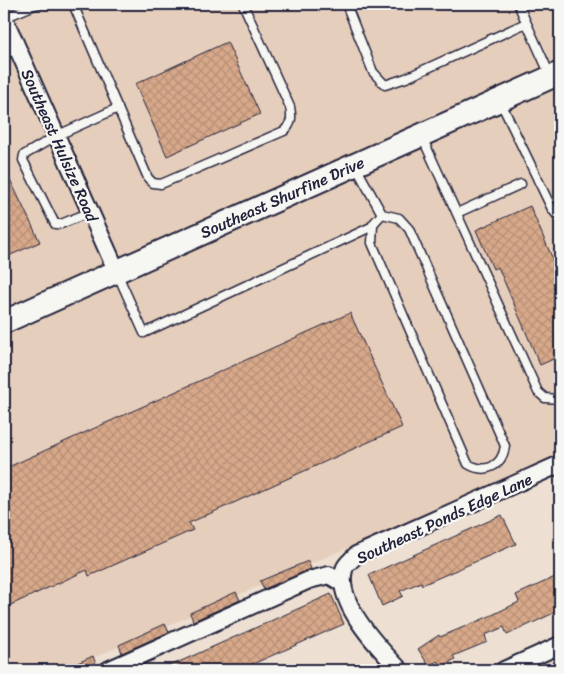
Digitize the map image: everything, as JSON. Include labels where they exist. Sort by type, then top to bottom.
[{"type":"street","name":"Southeast Hulsize Road","points":[[4,18],[10,52],[56,136],[116,272]]},
{"type":"street","name":"Southeast Shurfine Drive","points":[[4,322],[556,75]]},
{"type":"street","name":"Southeast Ponds Edge Lane","points":[[342,584],[344,568],[356,555],[560,464]]},
{"type":"street","points":[[108,670],[309,580],[329,575],[342,584],[362,628],[400,670]]},
{"type":"street","points":[[504,670],[560,645]]},
{"type":"lane","points":[[4,18],[37,4]]},
{"type":"lane","points":[[73,4],[148,178],[153,183],[161,184],[284,132],[290,126],[292,117],[290,107],[243,4]]},
{"type":"lane","points":[[346,4],[373,72],[385,85],[406,78],[526,23]]},
{"type":"lane","points":[[518,4],[526,23],[556,75]]},
{"type":"lane","points":[[500,100],[552,208],[560,219]]},
{"type":"lane","points":[[90,212],[61,224],[55,224],[23,160],[24,155],[29,150],[56,136],[118,108]]},
{"type":"lane","points":[[421,135],[538,392],[545,398],[560,399]]},
{"type":"lane","points":[[355,165],[382,214],[399,218],[409,229],[505,446],[504,455],[499,463],[488,469],[478,470],[468,464],[372,244],[373,226]]},
{"type":"lane","points":[[457,213],[521,184]]},
{"type":"lane","points":[[116,272],[144,333],[373,226],[382,214]]},
{"type":"shaded area","points":[[4,4],[560,4],[560,456],[65,670],[4,670]]},
{"type":"building","points":[[227,42],[260,114],[167,156],[135,84]]},
{"type":"building","points":[[4,167],[40,242],[4,258]]},
{"type":"building","points":[[530,206],[560,276],[560,356],[540,365],[498,267],[493,269],[476,230]]},
{"type":"building","points":[[350,313],[402,427],[189,523],[193,530],[89,576],[87,570],[4,608],[4,469]]},
{"type":"building","points":[[502,515],[516,544],[422,585],[421,582],[400,591],[403,596],[382,606],[369,575]]},
{"type":"building","points":[[308,561],[311,569],[264,589],[260,581]]},
{"type":"building","points":[[555,577],[560,589],[560,610],[507,635],[504,627],[485,635],[487,642],[453,656],[455,659],[442,667],[437,661],[429,666],[418,649],[439,635],[440,637],[519,602],[516,595]]},
{"type":"building","points":[[236,592],[240,600],[193,621],[190,613]]},
{"type":"building","points":[[331,594],[344,624],[239,670],[161,670]]},
{"type":"building","points":[[165,624],[169,632],[122,653],[119,645]]},
{"type":"building","points":[[93,656],[98,670],[62,670]]}]
